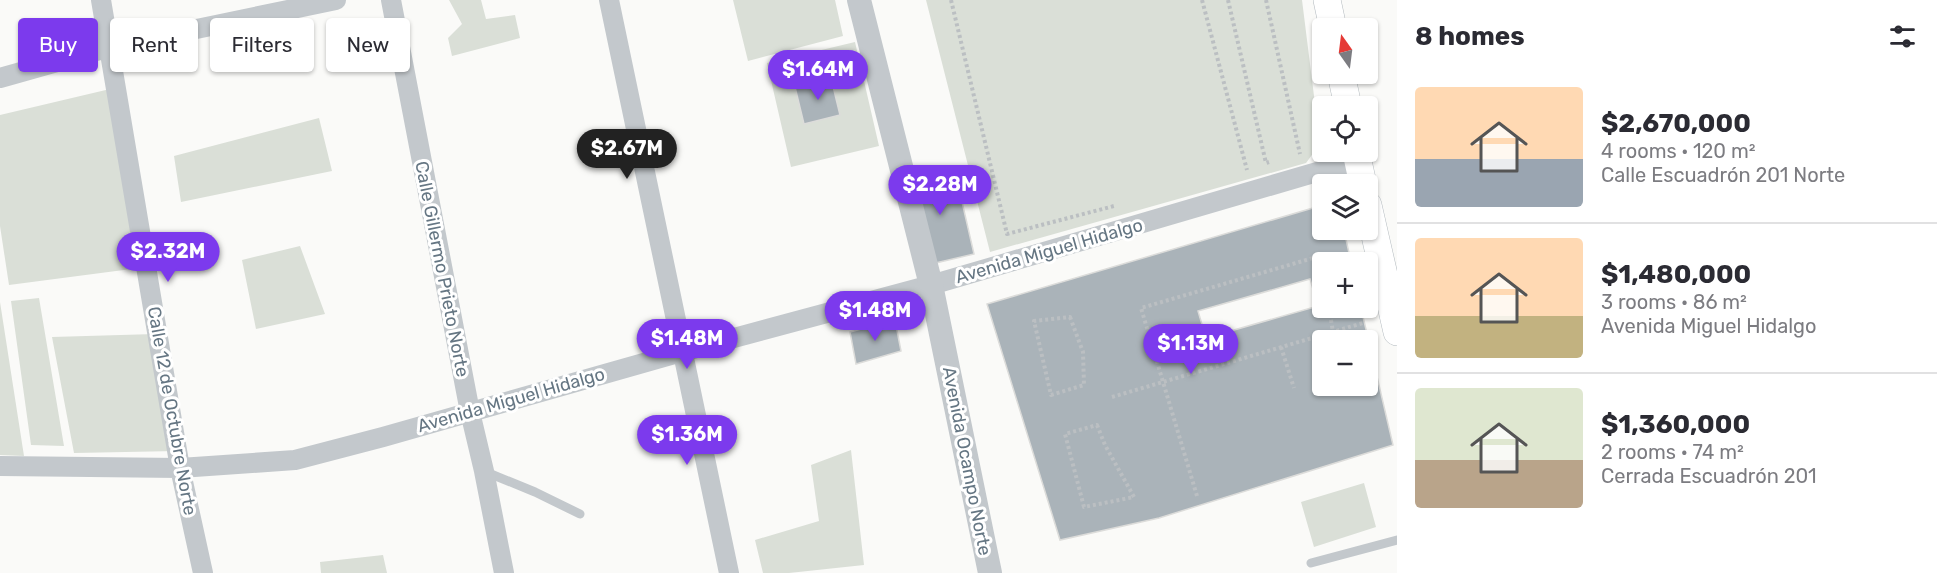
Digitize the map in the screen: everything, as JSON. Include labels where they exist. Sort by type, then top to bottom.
[{"type":"main road","points":[[1328,0],[1331,18]]},
{"type":"main road","points":[[1377,240],[1396,318]]},
{"type":"street","name":"Calle 12 de Octubre Norte","points":[[101,0],[110,47]]},
{"type":"street","points":[[198,29],[336,0]]},
{"type":"street","name":"Calle Gillermo Prieto Norte","points":[[391,0],[470,412],[504,573]]},
{"type":"street","points":[[609,0],[729,573]]},
{"type":"street","name":"Avenida Ocampo Norte","points":[[859,0],[931,285],[990,573]]},
{"type":"street","points":[[0,78],[110,47]]},
{"type":"street","name":"Calle 12 de Octubre Norte","points":[[114,72],[180,468],[203,573]]},
{"type":"street","name":"Avenida Miguel Hidalgo","points":[[0,466],[180,468],[295,460],[1359,165]]},
{"type":"lane","points":[[484,471],[580,514]]},
{"type":"lane","points":[[1311,563],[1397,540]]},
{"type":"path","points":[[951,0],[1007,234],[1121,204]]},
{"type":"path","points":[[1202,0],[1247,172]]},
{"type":"path","points":[[1228,0],[1266,163],[1277,160]]},
{"type":"path","points":[[1266,0],[1300,154]]},
{"type":"path","points":[[1197,496],[1141,308],[1312,258]]},
{"type":"path","points":[[1071,317],[1083,352],[1084,386],[1051,395],[1034,321],[1071,317]]},
{"type":"path","points":[[1339,330],[1364,322]]},
{"type":"path","points":[[1112,397],[1312,338]]},
{"type":"path","points":[[1281,347],[1294,388]]},
{"type":"path","points":[[1097,425],[1105,445],[1134,497],[1084,507],[1065,434],[1097,425]]},
{"type":"shaded area","points":[[449,0],[481,0],[486,19],[515,15],[520,38],[452,56],[448,38],[462,24]]},
{"type":"shaded area","points":[[733,0],[835,0],[843,36],[748,61]]},
{"type":"shaded area","points":[[926,0],[1302,0],[1314,96],[1312,96],[1312,155],[1306,163],[990,252]]},
{"type":"shaded area","points":[[855,42],[879,146],[791,167],[767,63]]},
{"type":"shaded area","points":[[110,89],[139,268],[9,285],[0,226],[0,115]]},
{"type":"shaded area","points":[[319,118],[332,171],[181,202],[174,156]]},
{"type":"shaded area","points":[[300,246],[325,314],[256,329],[242,260]]},
{"type":"shaded area","points":[[39,298],[64,446],[31,445],[11,301]]},
{"type":"shaded area","points":[[0,302],[24,456],[0,455]]},
{"type":"shaded area","points":[[155,334],[177,451],[74,453],[52,337]]},
{"type":"shaded area","points":[[851,450],[864,565],[789,573],[763,573],[755,540],[819,521],[811,465]]},
{"type":"shaded area","points":[[1364,483],[1376,527],[1314,547],[1301,502]]},
{"type":"shaded area","points":[[383,555],[387,573],[321,573],[320,562]]},
{"type":"building","points":[[831,78],[840,115],[804,124],[795,87]]},
{"type":"building","points":[[954,167],[974,254],[927,265],[906,178]]},
{"type":"building","points":[[1312,208],[1312,240],[1346,240],[1349,252],[1312,252],[1312,318],[1363,318],[1366,330],[1312,330],[1312,396],[1378,396],[1378,381],[1393,445],[1159,518],[1060,540],[987,304]]},
{"type":"building","points":[[1310,279],[1312,286],[1312,308],[1206,338],[1198,311]]},
{"type":"building","points":[[895,320],[901,351],[856,364],[850,332]]}]
